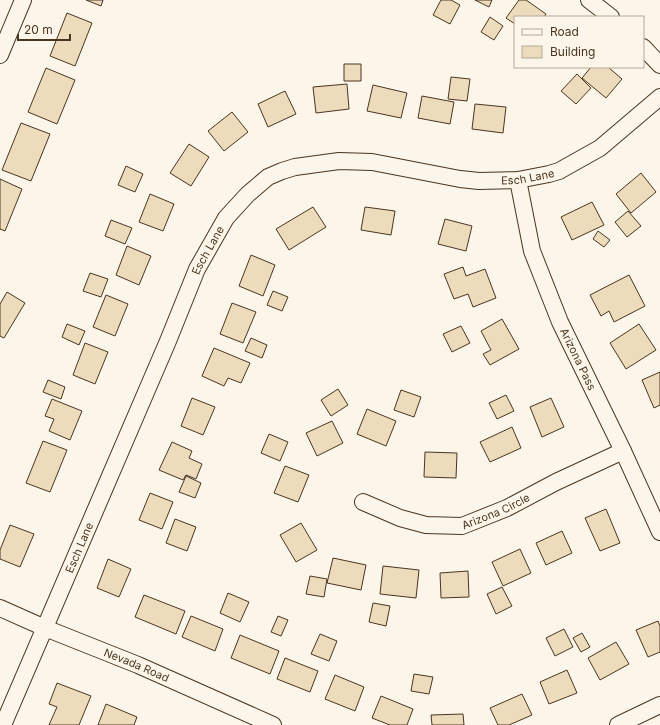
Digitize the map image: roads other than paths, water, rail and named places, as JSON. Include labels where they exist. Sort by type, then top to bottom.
[{"type":"street","points":[[0,55],[23,0]]},
{"type":"street","points":[[589,0],[610,16]]},
{"type":"street","points":[[644,49],[660,65]]},
{"type":"street","name":"Esch Lane","points":[[3,725],[168,341],[196,269],[226,218],[248,194],[268,177],[282,171],[295,167],[339,160],[372,162],[460,179],[479,181],[518,180],[549,174],[560,171],[600,148],[660,98]]},
{"type":"street","name":"Arizona Pass","points":[[518,180],[532,251],[560,322],[623,451],[627,463],[660,532]]},
{"type":"street","name":"Arizona Circle","points":[[363,502],[400,518],[426,525],[462,526],[507,508],[556,482],[623,451]]},
{"type":"street","name":"Nevada Road","points":[[0,608],[45,628],[138,665],[273,725]]},
{"type":"street","points":[[618,725],[660,705]]}]
